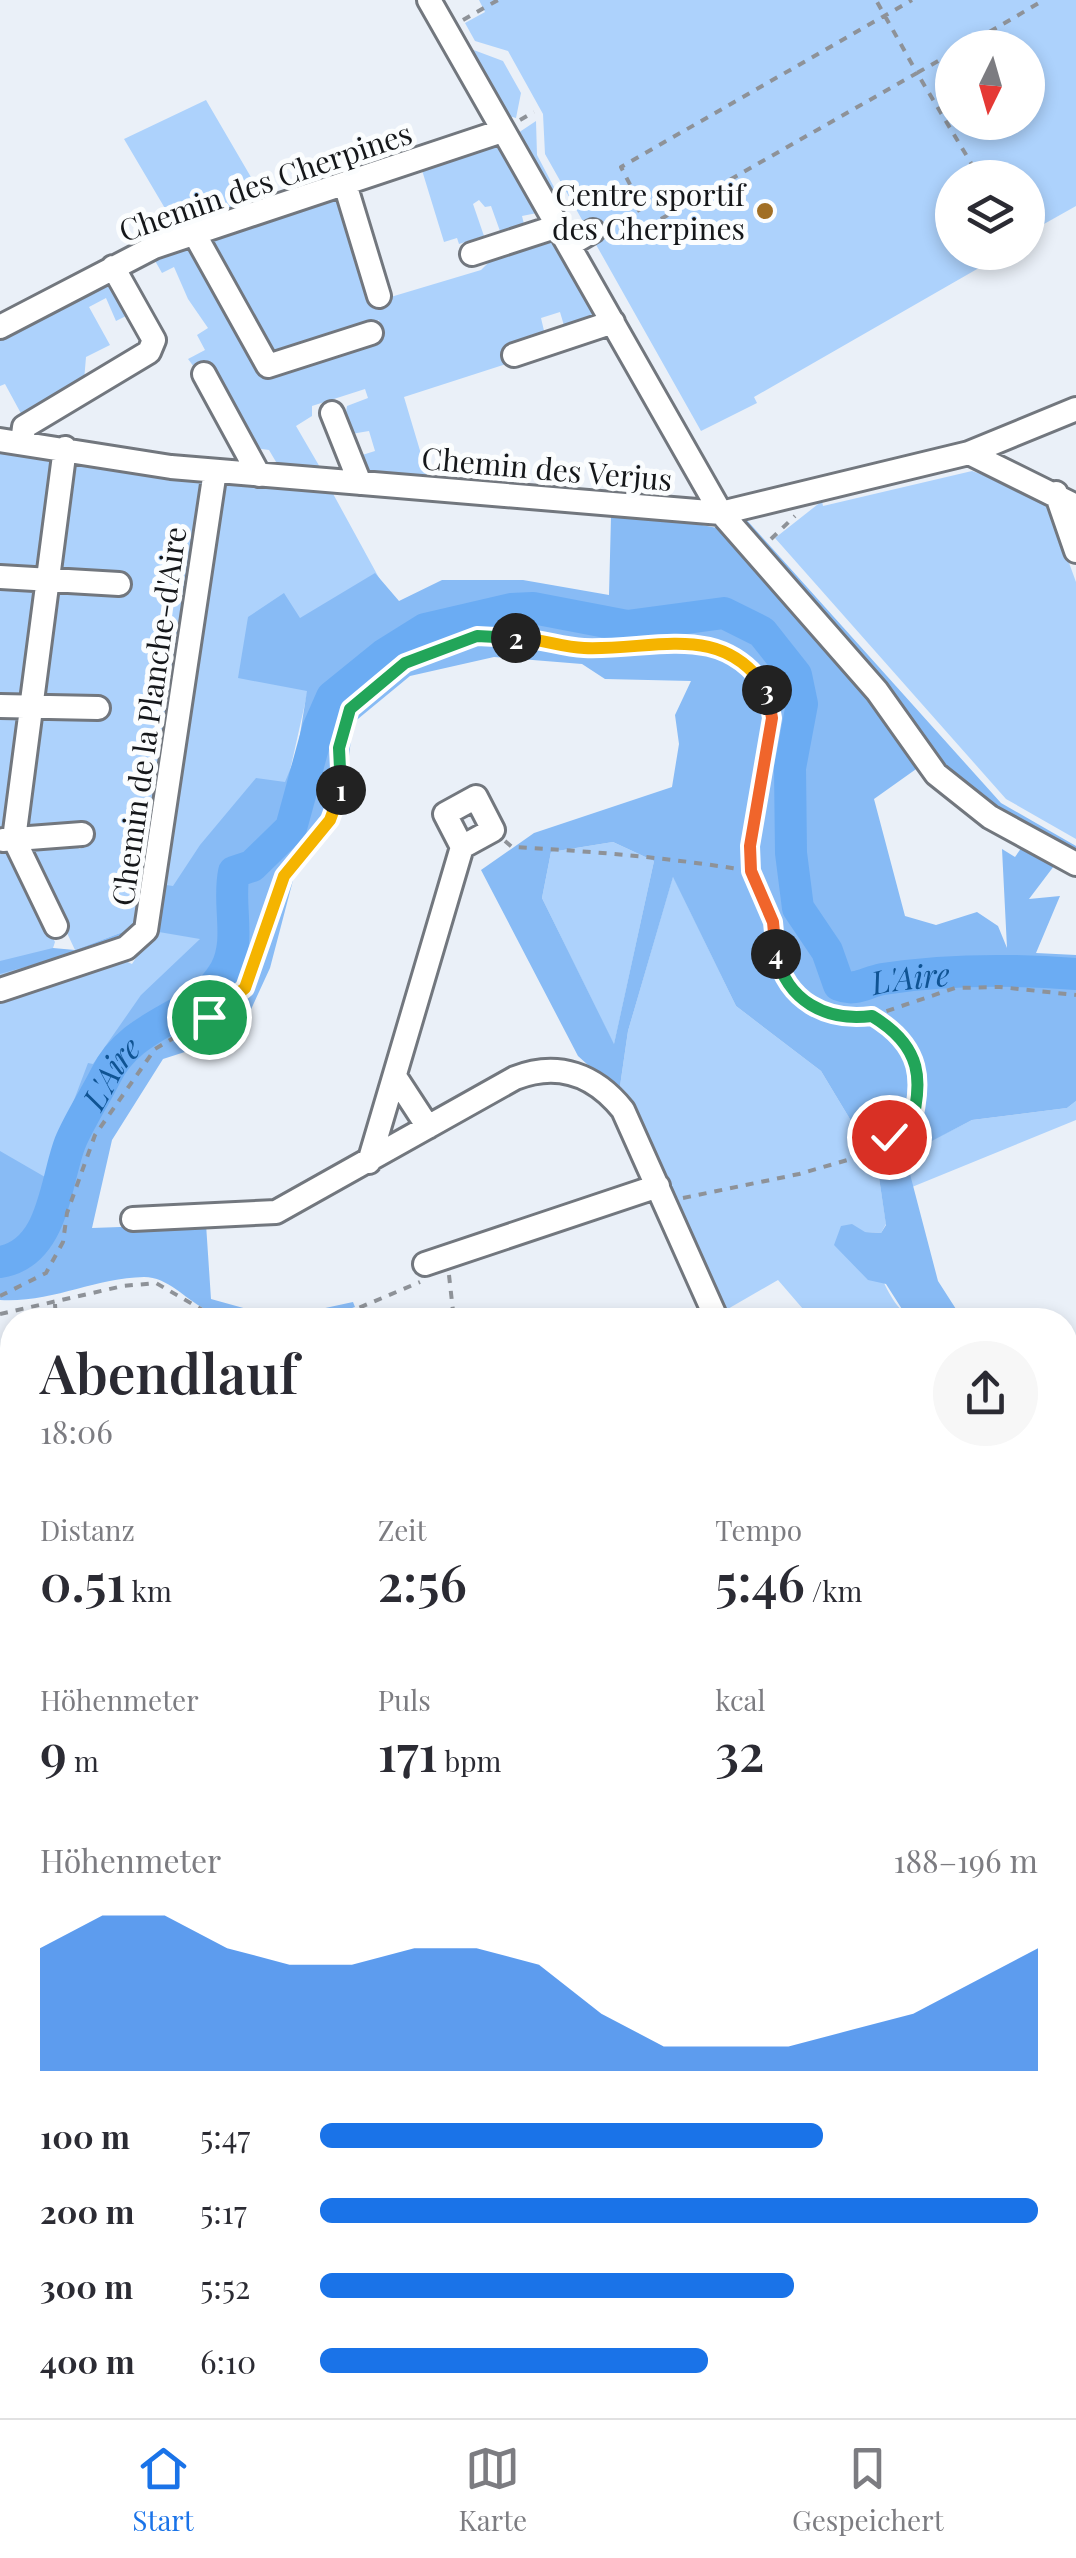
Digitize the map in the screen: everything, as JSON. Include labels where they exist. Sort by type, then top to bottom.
[{"type":"street","points":[[429,0],[721,513],[878,690],[916,748],[949,786],[990,818],[1076,864]]},
{"type":"street","name":"Chemin des Cherpines","points":[[0,327],[112,267],[194,233],[502,130]]},
{"type":"street","points":[[345,184],[379,296]]},
{"type":"street","points":[[472,254],[593,231]]},
{"type":"street","points":[[194,233],[268,366],[371,332]]},
{"type":"street","points":[[11,442],[24,427],[149,352],[154,340],[112,267]]},
{"type":"street","points":[[514,355],[614,322]]},
{"type":"street","points":[[204,374],[259,475]]},
{"type":"street","name":"Chemin des Verjus","points":[[11,442],[215,471],[721,513],[970,454],[1076,409]]},
{"type":"street","points":[[332,413],[360,483]]},
{"type":"street","points":[[56,926],[7,839],[30,707],[64,448]]},
{"type":"street","points":[[970,454],[1066,500],[1076,551]]},
{"type":"street","name":"Chemin de la Planche-d'Aire","points":[[0,990],[126,948],[146,930],[215,471]]},
{"type":"street","points":[[0,577],[119,584]]},
{"type":"street","points":[[0,706],[98,708]]},
{"type":"street","points":[[369,1162],[462,847],[445,814],[476,797],[493,830],[462,847]]},
{"type":"street","points":[[7,839],[82,834]]},
{"type":"street","points":[[134,1219],[276,1212],[514,1078],[543,1070],[568,1072],[596,1083],[622,1110],[712,1308]]},
{"type":"street","points":[[396,1078],[428,1127]]},
{"type":"street","points":[[425,1264],[663,1197]]},
{"type":"street","points":[[0,1841],[0,1866]]},
{"type":"path","points":[[459,22],[498,0]]},
{"type":"path","points":[[876,0],[969,160]]},
{"type":"path","points":[[637,210],[642,208],[621,167],[912,0]]},
{"type":"path","points":[[993,30],[1044,0]]},
{"type":"path","points":[[646,227],[935,63]]},
{"type":"path","points":[[0,1296],[46,1272],[63,1242],[68,1213],[95,1135],[155,1049],[209,1017],[245,988],[284,876],[340,802],[338,765],[345,717],[405,663],[443,652],[455,643],[490,636],[580,648],[708,644],[745,660],[768,691],[772,718],[750,846],[751,871],[773,922],[780,973],[793,990],[828,1015],[872,1016],[898,1004],[955,988],[1000,987],[1076,995]]},
{"type":"path","points":[[493,830],[512,847],[586,855],[626,853],[751,871]]},
{"type":"path","points":[[663,1197],[675,1208],[684,1198],[784,1178],[858,1157],[885,1138],[909,1134],[919,1080],[902,1036],[872,1016]]},
{"type":"path","points":[[363,1308],[448,1272]]},
{"type":"path","points":[[33,1308],[87,1293],[156,1283],[199,1308]]},
{"type":"path","points":[[55,1304],[55,1308]]},
{"type":"shaded area","points":[[436,0],[442,0],[471,49],[503,61],[521,93],[516,118],[502,114]]},
{"type":"shaded area","name":"Centre sportif des Cherpines","points":[[479,0],[1076,0],[1076,206],[1045,223],[1045,160],[935,160],[935,270],[975,270],[754,397],[757,403],[701,431],[545,154],[543,114],[508,51],[475,41],[465,23],[485,12]]},
{"type":"shaded area","points":[[206,100],[266,203],[216,219],[210,209],[176,227],[124,139]]},
{"type":"shaded area","points":[[536,121],[537,155],[565,208],[562,210],[536,164],[528,161],[518,133]]},
{"type":"shaded area","points":[[490,144],[506,150],[542,212],[522,216],[524,224],[500,231],[491,206],[485,207],[479,200],[473,204],[484,236],[459,244],[457,238],[444,242],[421,167]]},
{"type":"shaded area","points":[[339,197],[374,302],[481,270],[491,260],[554,237],[597,313],[565,329],[560,312],[541,318],[545,335],[512,362],[404,397],[427,474],[424,480],[366,475],[359,456],[375,451],[369,431],[351,434],[345,418],[347,406],[368,398],[365,389],[312,406],[312,416],[296,426],[321,469],[279,467],[269,450],[255,448],[188,359],[205,350],[197,335],[208,328],[188,299],[174,267],[162,273],[154,259],[191,242],[266,375],[383,338],[379,320],[280,348],[282,355],[275,358],[207,241]]},
{"type":"shaded area","points":[[105,279],[114,282],[130,314],[116,321],[106,298],[89,307],[110,345],[86,357],[84,381],[24,419],[5,384],[0,386],[0,335]]},
{"type":"shaded area","points":[[0,449],[47,453],[52,460],[40,568],[0,572]]},
{"type":"shaded area","points":[[77,459],[207,479],[136,927],[75,950],[29,852],[34,844],[65,841],[80,849],[87,838],[32,834],[24,826],[42,688],[46,688],[48,673],[45,668],[69,468]]},
{"type":"shaded area","points":[[972,471],[1045,497],[1076,582],[1076,839],[1006,799],[775,538],[822,501],[823,506]]},
{"type":"shaded area","points":[[229,482],[331,490],[402,620],[308,690],[283,802],[226,922],[45,1178],[0,1229],[0,998],[119,958],[132,964],[153,931],[221,488]]},
{"type":"shaded area","points":[[611,517],[677,520],[717,528],[872,700],[919,767],[874,799],[905,916],[936,925],[977,912],[998,926],[1007,948],[1002,849],[1015,857],[1024,844],[1057,862],[1029,899],[1060,896],[1036,953],[1076,955],[1076,1101],[1067,1108],[972,1120],[905,1155],[938,1281],[955,1308],[901,1308],[886,1284],[868,1280],[834,1245],[841,1226],[852,1224],[865,1232],[881,1233],[886,1225],[877,1164],[821,1071],[736,1006],[673,877],[628,1031],[619,1093],[578,1056],[481,870],[534,833],[672,787],[679,744],[675,715],[691,681],[605,679],[582,664],[494,657],[410,676],[353,723],[343,806],[297,865],[270,968],[247,1018],[191,1050],[163,1059],[112,1140],[92,1228],[206,1224],[211,1299],[243,1308],[204,1308],[169,1284],[144,1277],[108,1281],[37,1298],[0,1300],[0,1151],[45,1177],[88,1063],[93,1064],[141,995],[200,939],[153,931],[159,884],[173,886],[200,845],[256,778],[285,782],[297,753],[307,691],[238,678],[248,617],[284,593],[300,618],[375,573],[399,601],[442,580],[523,580],[609,595]],"holes":[[[613,842],[654,861],[614,1044],[542,898],[551,852]]]},
{"type":"shaded area","points":[[744,517],[1001,803],[1076,846],[1076,859],[959,785],[742,526]]},
{"type":"shaded area","points":[[0,584],[24,585],[36,596],[22,695],[0,700]]},
{"type":"shaded area","points":[[0,711],[10,711],[20,719],[8,823],[0,829]]},
{"type":"shaded area","points":[[613,842],[654,861],[614,1045],[542,898],[551,852]]},
{"type":"shaded area","points":[[0,848],[9,852],[55,942],[49,960],[0,976]]},
{"type":"shaded area","points":[[673,876],[736,1006],[821,1071],[877,1164],[886,1224],[881,1233],[865,1232],[889,1293],[900,1308],[802,1308],[778,1280],[725,1308],[629,1096],[619,1093],[628,1031]]},
{"type":"shaded area","points":[[136,927],[138,931],[40,974],[36,964],[0,974],[0,961],[53,948],[75,950]]},
{"type":"shaded area","points":[[1076,1101],[1076,1120],[912,1187],[905,1154],[972,1120],[1067,1108]]},
{"type":"shaded area","points":[[353,1302],[355,1307],[352,1308],[325,1308]]},
{"type":"waterway","name":"L'Aire","points":[[0,1262],[18,1256],[42,1231],[70,1143],[118,1056],[149,1030],[199,1000],[225,971],[233,947],[234,872],[252,866],[291,828],[318,729],[332,697],[385,654],[425,629],[511,609],[533,608],[627,626],[724,613],[762,632],[796,675],[802,704],[790,768],[791,853],[798,908],[827,951],[839,985],[856,987],[883,979],[955,972],[1076,974]]},
{"type":"place","name":"Centre sportif des Cherpines","points":[[765,211]]},
{"type":"route","points":[[209,1017],[245,988],[284,876],[340,802],[338,765],[345,717],[405,663],[443,652],[455,643],[477,636],[526,638],[580,648],[708,644],[745,660],[768,691],[771,702],[766,767],[750,861],[773,922],[780,973],[818,1011],[841,1018],[872,1016],[907,1043],[919,1080],[918,1098],[909,1134],[889,1137]]}]
